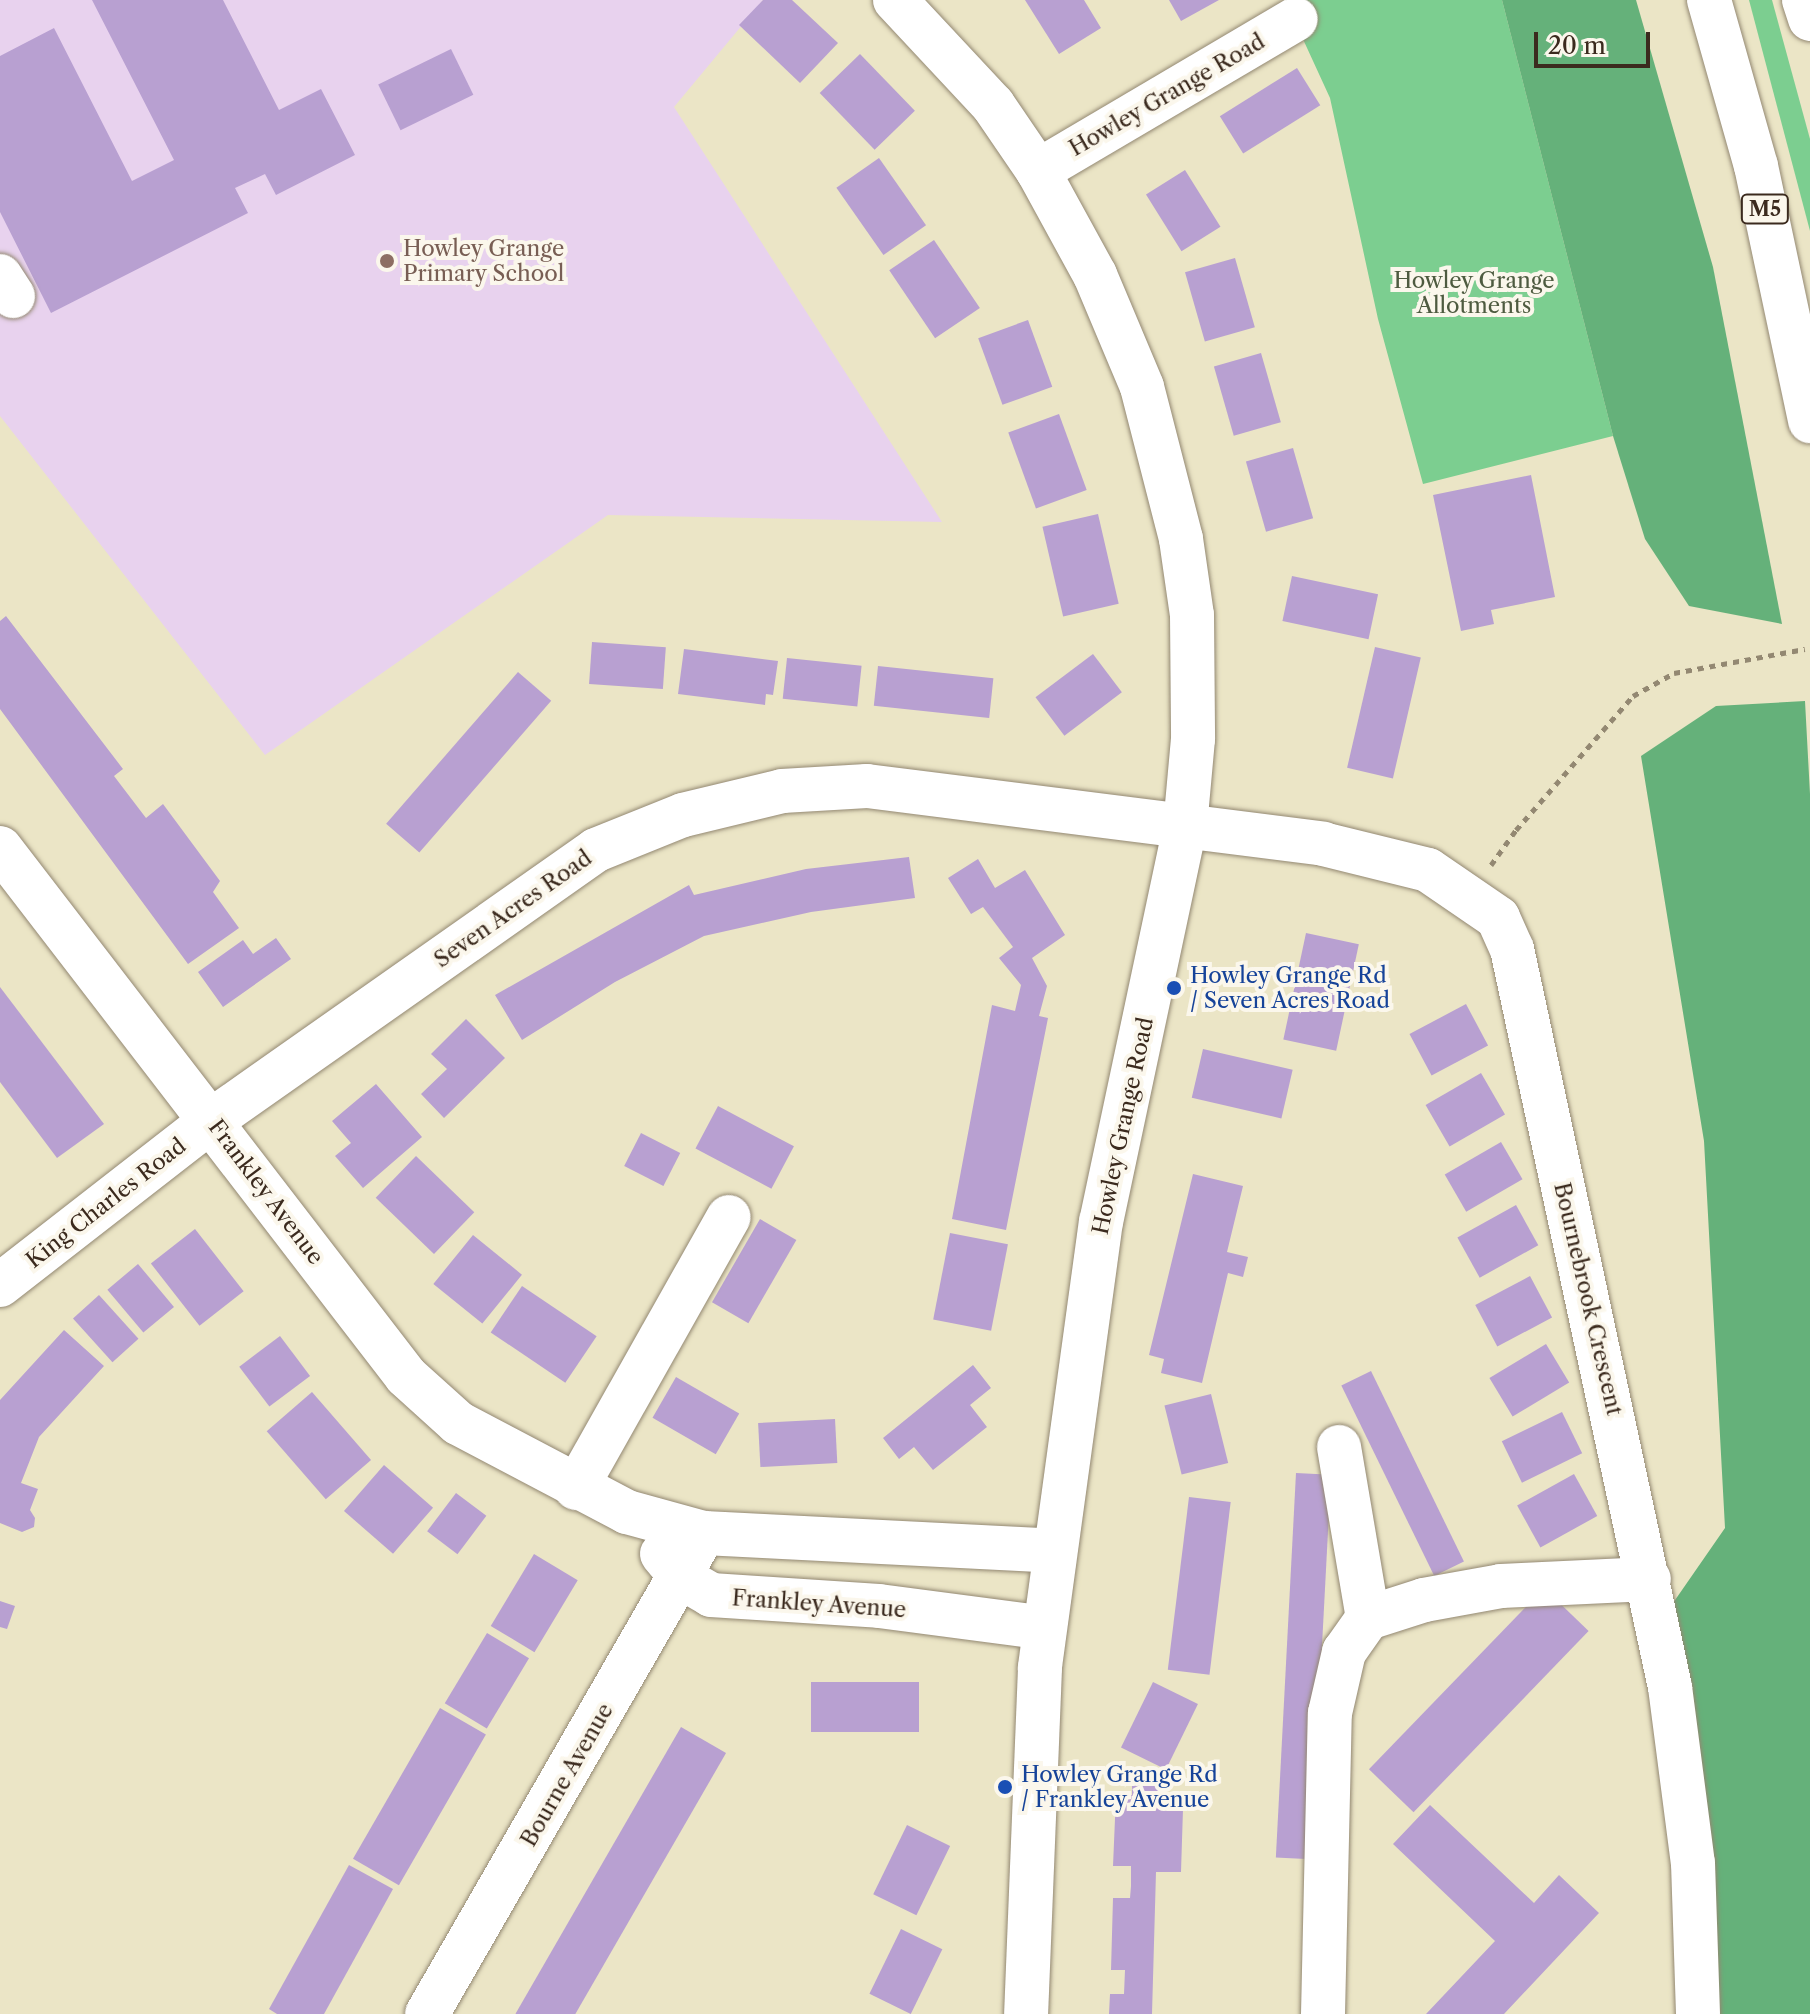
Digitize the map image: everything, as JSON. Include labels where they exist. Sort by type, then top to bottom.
[{"type":"main road","name":"Howley Grange Road","points":[[895,0],[984,93],[1038,171],[1095,275],[1142,387],[1181,539],[1192,615],[1194,676],[1185,827],[1101,1221],[1045,1628],[1026,2014]]},
{"type":"main road","name":"M5","points":[[1709,0],[1756,166],[1810,421]]},
{"type":"main road","points":[[1804,0],[1810,19]]},
{"type":"main road","name":"Howley Grange Road","points":[[1038,171],[1296,19]]},
{"type":"main road","name":"Seven Acres Road","points":[[212,1120],[596,850],[683,815],[782,791],[867,786],[1185,827]]},
{"type":"main road","name":"Bournebrook Crescent","points":[[1185,827],[1323,844],[1428,870],[1498,918],[1512,949],[1670,1687],[1693,1863],[1698,2014]]},
{"type":"main road","name":"Frankley Avenue","points":[[0,848],[406,1376],[458,1423],[576,1488],[627,1512],[704,1533],[1055,1551]]},
{"type":"main road","name":"King Charles Road","points":[[0,1285],[212,1120]]},
{"type":"main road","points":[[576,1488],[729,1217]]},
{"type":"main road","points":[[1339,1447],[1368,1618]]},
{"type":"main road","name":"Frankley Avenue","points":[[627,1512],[682,1578],[711,1595],[879,1606],[1045,1628]]},
{"type":"main road","name":"Bourne Avenue","points":[[427,2014],[682,1578],[704,1533]]},
{"type":"main road","points":[[1323,2014],[1330,1713],[1344,1652],[1368,1618],[1424,1600],[1501,1586],[1649,1579]]},
{"type":"path","points":[[1470,896],[1516,830],[1633,696],[1674,673],[1805,649]]},
{"type":"shaded area","name":"Howley Grange Primary School","points":[[0,0],[763,0],[674,107],[942,522],[608,515],[265,755],[0,416]]},
{"type":"green space","name":"Howley Grange Allotments","points":[[1285,0],[1502,0],[1613,436],[1423,484],[1378,319],[1330,98]]},
{"type":"green space","points":[[1502,0],[1636,0],[1713,267],[1782,624],[1689,606],[1645,539],[1613,436]]},
{"type":"green space","points":[[1749,0],[1772,0],[1810,139],[1810,231]]},
{"type":"green space","points":[[1805,701],[1810,794],[1810,2014],[1714,2014],[1673,1603],[1725,1528],[1704,1141],[1641,756],[1716,706]]},
{"type":"building","points":[[92,0],[223,0],[279,110],[321,89],[355,155],[276,195],[265,174],[235,188],[248,213],[51,313],[0,212],[0,56],[54,28],[132,181],[174,160]]},
{"type":"building","points":[[763,0],[792,0],[838,43],[800,83],[739,25]]},
{"type":"building","points":[[1025,0],[1084,0],[1101,28],[1059,54]]},
{"type":"building","points":[[1169,0],[1219,0],[1181,21]]},
{"type":"building","points":[[451,49],[473,95],[401,130],[378,85]]},
{"type":"building","points":[[860,54],[915,111],[875,150],[820,93]]},
{"type":"building","points":[[1297,68],[1320,105],[1243,154],[1220,116]]},
{"type":"building","points":[[879,158],[926,225],[883,255],[836,188]]},
{"type":"building","points":[[1185,170],[1221,227],[1181,251],[1146,194]]},
{"type":"building","points":[[934,240],[980,308],[935,338],[889,270]]},
{"type":"building","points":[[1235,258],[1255,327],[1205,342],[1185,272]]},
{"type":"building","points":[[1028,320],[1052,387],[1002,405],[978,338]]},
{"type":"building","points":[[1261,353],[1281,422],[1234,436],[1214,367]]},
{"type":"building","points":[[1059,414],[1087,490],[1036,509],[1008,432]]},
{"type":"building","points":[[1293,448],[1313,518],[1266,532],[1246,462]]},
{"type":"building","points":[[1531,475],[1555,597],[1491,610],[1494,624],[1461,631],[1433,495]]},
{"type":"building","points":[[1098,514],[1119,604],[1063,616],[1042,527]]},
{"type":"building","points":[[1292,576],[1378,594],[1369,639],[1282,621]]},
{"type":"building","points":[[6,616],[123,769],[114,776],[146,818],[163,804],[220,881],[213,892],[239,928],[188,964],[0,709],[0,621]]},
{"type":"building","points":[[592,642],[666,647],[663,689],[589,684]]},
{"type":"building","points":[[1375,647],[1421,658],[1393,778],[1347,768]]},
{"type":"building","points":[[684,649],[778,661],[773,695],[766,694],[765,705],[678,694]]},
{"type":"building","points":[[1093,654],[1122,692],[1064,736],[1035,697]]},
{"type":"building","points":[[787,658],[862,666],[857,707],[783,699]]},
{"type":"building","points":[[878,666],[993,678],[989,718],[874,706]]},
{"type":"building","points":[[518,672],[551,701],[419,853],[386,824]]},
{"type":"building","points":[[909,857],[915,898],[811,912],[704,936],[615,982],[522,1040],[495,995],[689,885],[694,895],[806,869]]},
{"type":"building","points":[[978,859],[995,888],[1025,870],[1065,935],[1032,958],[1047,986],[1039,1016],[1048,1018],[1006,1230],[952,1219],[992,1005],[1015,1011],[1021,985],[999,958],[1013,947],[983,907],[971,914],[948,878]]},
{"type":"building","points":[[1306,933],[1359,944],[1336,1051],[1283,1040]]},
{"type":"building","points":[[276,938],[291,959],[223,1007],[198,972],[243,940],[253,954]]},
{"type":"building","points":[[0,987],[104,1124],[57,1158],[0,1082]]},
{"type":"building","points":[[1466,1004],[1488,1045],[1432,1076],[1409,1034]]},
{"type":"building","points":[[466,1019],[505,1058],[444,1118],[421,1094],[447,1069],[431,1054]]},
{"type":"building","points":[[1203,1049],[1293,1070],[1281,1118],[1192,1098]]},
{"type":"building","points":[[1481,1073],[1505,1115],[1450,1147],[1426,1105]]},
{"type":"building","points":[[376,1084],[422,1137],[363,1188],[335,1156],[351,1143],[332,1121]]},
{"type":"building","points":[[718,1106],[794,1146],[771,1189],[695,1148]]},
{"type":"building","points":[[641,1133],[680,1153],[663,1186],[624,1166]]},
{"type":"building","points":[[1501,1142],[1523,1179],[1466,1212],[1445,1174]]},
{"type":"building","points":[[416,1156],[474,1212],[434,1254],[376,1198]]},
{"type":"building","points":[[1193,1174],[1243,1186],[1227,1252],[1248,1257],[1243,1277],[1228,1273],[1202,1383],[1161,1373],[1164,1359],[1149,1355]]},
{"type":"building","points":[[1516,1205],[1538,1245],[1480,1278],[1457,1237]]},
{"type":"building","points":[[760,1219],[796,1240],[748,1323],[712,1302]]},
{"type":"building","points":[[195,1229],[244,1291],[200,1326],[151,1263]]},
{"type":"building","points":[[950,1233],[1008,1244],[991,1331],[933,1319]]},
{"type":"building","points":[[473,1235],[522,1275],[482,1324],[433,1284]]},
{"type":"building","points":[[138,1264],[174,1307],[143,1333],[107,1290]]},
{"type":"building","points":[[1530,1276],[1552,1317],[1497,1347],[1475,1305]]},
{"type":"building","points":[[522,1286],[597,1336],[565,1383],[491,1332]]},
{"type":"building","points":[[99,1295],[138,1339],[112,1362],[73,1318]]},
{"type":"building","points":[[64,1330],[104,1366],[39,1437],[21,1483],[38,1489],[30,1510],[35,1518],[34,1527],[22,1532],[0,1523],[0,1400]]},
{"type":"building","points":[[280,1336],[310,1376],[269,1407],[239,1367]]},
{"type":"building","points":[[1546,1344],[1569,1383],[1513,1417],[1489,1378]]},
{"type":"building","points":[[973,1365],[991,1388],[970,1405],[987,1427],[933,1470],[914,1447],[899,1459],[883,1438]]},
{"type":"building","points":[[1371,1371],[1464,1562],[1434,1576],[1341,1385]]},
{"type":"building","points":[[676,1377],[739,1414],[716,1454],[652,1418]]},
{"type":"building","points":[[312,1392],[371,1460],[326,1499],[267,1431]]},
{"type":"building","points":[[1211,1394],[1228,1463],[1182,1475],[1164,1406]]},
{"type":"building","points":[[1562,1412],[1582,1453],[1522,1483],[1502,1441]]},
{"type":"building","points":[[835,1419],[837,1463],[760,1467],[758,1423]]},
{"type":"building","points":[[384,1465],[433,1508],[393,1554],[344,1511]]},
{"type":"building","points":[[1296,1473],[1331,1475],[1311,1859],[1276,1857]]},
{"type":"building","points":[[1574,1474],[1597,1516],[1540,1547],[1517,1506]]},
{"type":"building","points":[[456,1493],[486,1516],[457,1554],[427,1531]]},
{"type":"building","points":[[1189,1497],[1231,1502],[1209,1675],[1168,1670]]},
{"type":"building","points":[[534,1554],[578,1580],[534,1652],[491,1626]]},
{"type":"building","points":[[1544,1588],[1589,1631],[1414,1812],[1369,1769]]},
{"type":"building","points":[[0,1601],[15,1606],[7,1629],[0,1627]]},
{"type":"building","points":[[487,1633],[529,1658],[487,1729],[445,1703]]},
{"type":"building","points":[[811,1682],[919,1682],[919,1732],[811,1732]]},
{"type":"building","points":[[1153,1682],[1198,1704],[1166,1770],[1121,1748]]},
{"type":"building","points":[[440,1708],[486,1734],[399,1885],[353,1859]]},
{"type":"building","points":[[681,1727],[726,1753],[575,2014],[516,2014]]},
{"type":"building","points":[[1132,1781],[1163,1782],[1162,1809],[1183,1809],[1181,1872],[1156,1872],[1152,2014],[1109,2014],[1110,1994],[1124,1994],[1125,1970],[1111,1970],[1113,1898],[1130,1898],[1131,1886],[1131,1866],[1113,1866],[1116,1795],[1132,1795]]},
{"type":"building","points":[[1430,1805],[1534,1903],[1559,1875],[1599,1913],[1504,2014],[1426,2014],[1495,1941],[1393,1844]]},
{"type":"building","points":[[907,1825],[950,1846],[916,1915],[873,1894]]},
{"type":"building","points":[[349,1865],[393,1889],[324,2014],[277,2014],[269,2009]]},
{"type":"building","points":[[901,1929],[942,1949],[911,2014],[869,1994]]},
{"type":"place","name":"Howley Grange Primary School","points":[[387,261]]},
{"type":"place","name":"Howley Grange Rd / Seven Acres Road","points":[[1174,988]]},
{"type":"place","name":"Howley Grange Rd / Frankley Avenue","points":[[1005,1787]]}]
